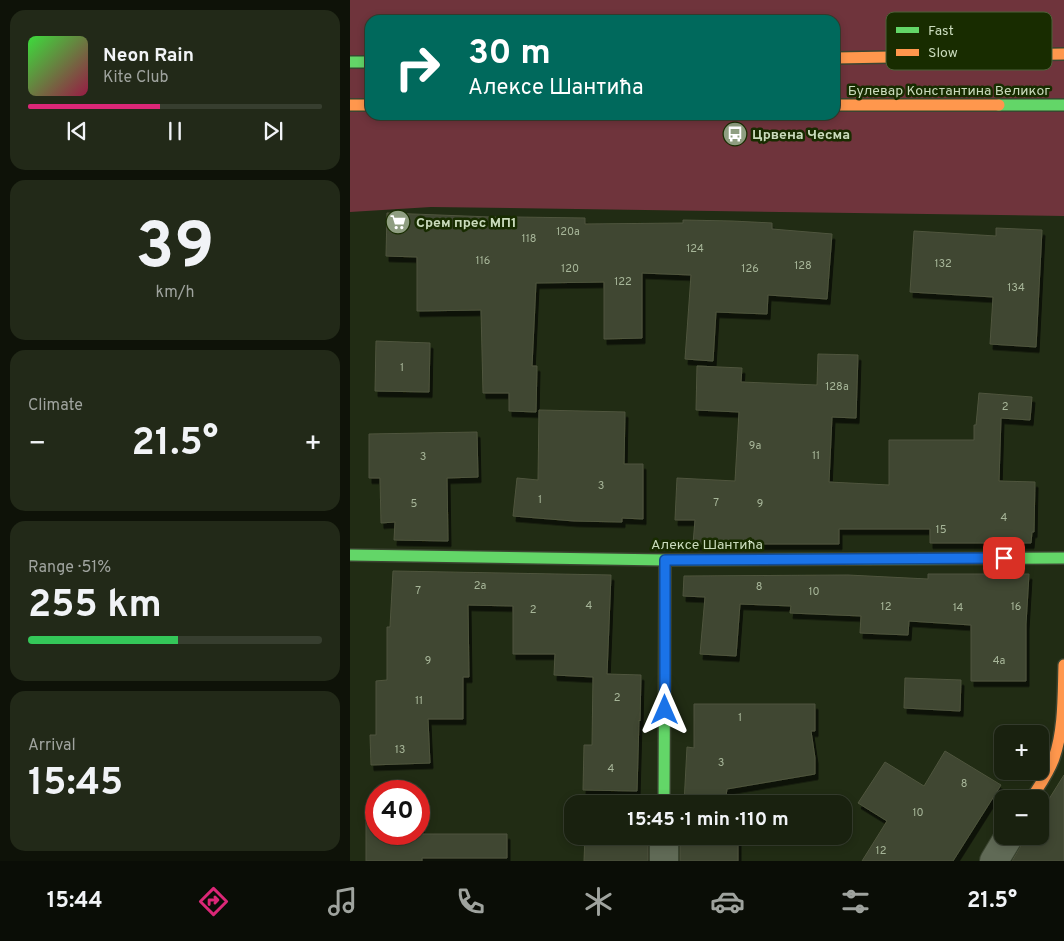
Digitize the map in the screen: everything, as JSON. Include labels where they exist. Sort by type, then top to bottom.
[{"type":"street","points":[[840,58],[886,57]]},
{"type":"street","points":[[350,62],[365,62]]},
{"type":"street","points":[[350,105],[365,105]]},
{"type":"street","name":"Булевар Константина Великог","points":[[840,105],[1064,105]]},
{"type":"street","name":"Алексе Шантића","points":[[350,555],[665,560],[1064,558]]},
{"type":"street","points":[[664,795],[665,560]]},
{"type":"street","points":[[1036,790],[1057,752],[1062,726],[1064,665]]},
{"type":"street","points":[[664,845],[664,861]]},
{"type":"street","points":[[994,861],[1004,845]]},
{"type":"shaded area","points":[[350,0],[1064,0],[1064,216],[431,207],[350,212]]},
{"type":"building","points":[[387,213],[516,218],[585,218],[585,224],[683,223],[683,220],[732,221],[772,223],[772,229],[832,234],[827,299],[768,295],[767,314],[716,312],[713,361],[685,359],[691,275],[642,273],[642,338],[604,339],[604,282],[536,283],[532,366],[537,366],[536,412],[509,411],[509,393],[483,393],[481,310],[417,311],[417,257],[386,256]]},
{"type":"building","points":[[996,228],[1042,230],[1036,347],[990,344],[993,297],[910,292],[914,231],[996,236]]},
{"type":"building","points":[[376,341],[430,343],[429,392],[375,391]]},
{"type":"building","points":[[818,354],[858,355],[856,418],[832,417],[829,482],[889,485],[889,440],[974,440],[974,425],[976,425],[979,393],[1032,397],[1030,420],[1001,418],[999,481],[1035,482],[1034,532],[1032,532],[1031,543],[930,543],[930,529],[839,529],[839,544],[693,544],[695,520],[675,520],[677,478],[735,481],[739,412],[696,410],[697,366],[742,368],[741,382],[817,385]]},
{"type":"building","points":[[539,410],[625,412],[624,464],[643,464],[643,519],[622,518],[622,522],[574,521],[513,516],[517,478],[538,480]]},
{"type":"building","points":[[477,432],[478,477],[447,478],[448,541],[394,540],[395,522],[381,523],[380,478],[369,478],[369,434]]},
{"type":"building","points":[[393,571],[611,575],[607,674],[641,675],[637,791],[583,790],[584,745],[592,745],[593,677],[554,675],[555,654],[513,654],[513,606],[468,605],[469,677],[463,677],[463,719],[428,719],[430,763],[371,765],[370,735],[376,735],[376,681],[387,680],[387,627],[390,627]]},
{"type":"building","points":[[928,574],[1029,574],[1026,624],[1026,681],[971,681],[971,625],[909,621],[908,635],[860,633],[861,616],[790,613],[791,606],[740,604],[736,656],[700,654],[705,597],[683,596],[684,576],[848,575],[928,579]]},
{"type":"building","points":[[905,678],[961,680],[960,711],[904,708]]},
{"type":"building","points":[[694,704],[815,704],[815,731],[811,731],[815,774],[727,789],[726,795],[684,795],[687,747],[694,748]]},
{"type":"building","points":[[945,751],[1001,785],[998,790],[994,790],[994,796],[953,861],[862,861],[887,821],[858,803],[885,762],[924,786]]},
{"type":"building","points":[[1064,775],[1064,861],[1012,861],[1021,845],[1049,845],[1049,799]]},
{"type":"building","points":[[430,834],[507,834],[507,858],[422,858],[422,861],[366,861],[366,845],[430,845]]},
{"type":"building","points":[[585,845],[648,845],[648,861],[584,861]]},
{"type":"building","points":[[680,845],[738,845],[738,861],[680,861]]},
{"type":"traffic: fast","points":[[350,62],[365,62]]},
{"type":"traffic: fast","points":[[999,105],[1064,105]]},
{"type":"traffic: fast","points":[[350,555],[665,560],[1064,558]]},
{"type":"traffic: fast","points":[[664,795],[665,560]]},
{"type":"traffic: slow","points":[[1052,54],[1064,54]]},
{"type":"traffic: slow","points":[[840,58],[886,57]]},
{"type":"traffic: slow","points":[[350,105],[365,105]]},
{"type":"traffic: slow","points":[[840,105],[999,105]]},
{"type":"traffic: slow","points":[[1037,790],[1054,758],[1060,736],[1064,665]]},
{"type":"place","name":"Црвена Чесма","points":[[735,134]]},
{"type":"place","name":"Срем прес МП1","points":[[398,222]]},
{"type":"route","points":[[665,710],[665,560],[1004,558]]}]
